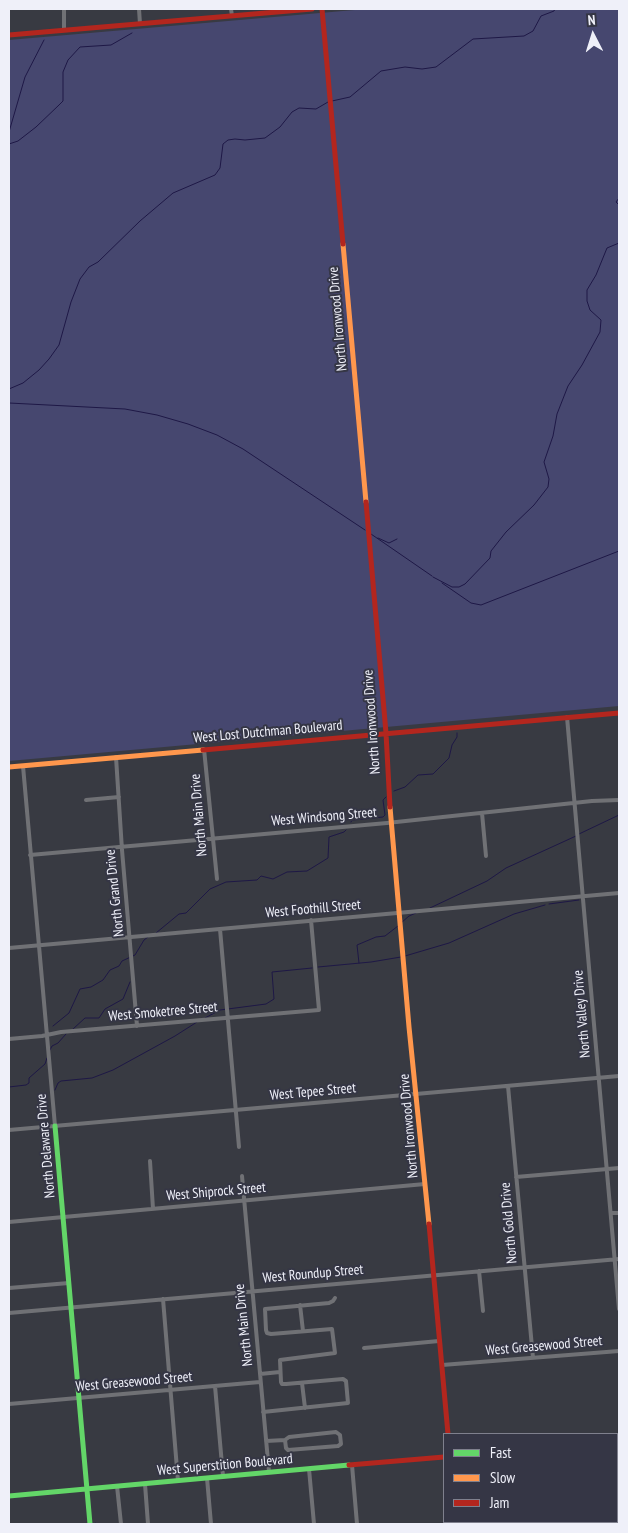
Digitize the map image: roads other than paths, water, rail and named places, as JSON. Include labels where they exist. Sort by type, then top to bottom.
[{"type":"street","points":[[64,9],[64,30]]},
{"type":"street","points":[[139,9],[140,24]]},
{"type":"street","points":[[231,9],[232,16]]},
{"type":"street","points":[[9,35],[312,9]]},
{"type":"street","name":"North Ironwood Drive","points":[[322,9],[386,733],[386,768],[409,1027],[418,1094],[448,1433]]},
{"type":"street","name":"West Lost Dutchman Boulevard","points":[[9,767],[619,713]]},
{"type":"street","name":"North Valley Drive","points":[[567,717],[611,1213],[617,1259],[619,1309]]},
{"type":"street","name":"North Main Drive","points":[[204,749],[216,879]]},
{"type":"street","name":"North Grand Drive","points":[[116,757],[137,1026]]},
{"type":"street","name":"North Delaware Drive","points":[[22,766],[90,1524]]},
{"type":"street","points":[[86,800],[119,798]]},
{"type":"street","name":"West Windsong Street","points":[[30,855],[391,822],[592,801],[619,800]]},
{"type":"street","points":[[482,813],[486,856]]},
{"type":"street","name":"West Foothill Street","points":[[9,948],[619,893]]},
{"type":"street","name":"West Smoketree Street","points":[[9,1039],[61,1032],[319,1010],[311,920]]},
{"type":"street","points":[[220,929],[239,1148]]},
{"type":"street","name":"West Tepee Street","points":[[9,1130],[619,1076]]},
{"type":"street","name":"North Gold Drive","points":[[508,1086],[533,1358]]},
{"type":"street","points":[[150,1161],[153,1209]]},
{"type":"street","points":[[516,1177],[619,1168]]},
{"type":"street","name":"North Main Drive","points":[[242,1176],[268,1472]]},
{"type":"street","name":"West Shiprock Street","points":[[9,1222],[425,1184]]},
{"type":"street","points":[[611,1213],[619,1213]]},
{"type":"street","name":"West Roundup Street","points":[[9,1313],[617,1259]]},
{"type":"street","points":[[479,1271],[483,1311]]},
{"type":"street","points":[[9,1288],[69,1283]]},
{"type":"street","points":[[263,1412],[348,1403],[345,1380],[282,1384],[280,1360],[335,1353],[332,1330],[267,1334],[264,1309],[329,1303],[336,1298]]},
{"type":"street","points":[[164,1299],[178,1481]]},
{"type":"street","points":[[300,1305],[303,1331]]},
{"type":"street","points":[[364,1348],[440,1341]]},
{"type":"street","name":"West Greasewood Street","points":[[442,1366],[619,1351]]},
{"type":"street","points":[[260,1374],[280,1372]]},
{"type":"street","name":"West Greasewood Street","points":[[9,1404],[260,1382]]},
{"type":"street","points":[[302,1383],[304,1408]]},
{"type":"street","points":[[215,1386],[223,1476]]},
{"type":"street","points":[[266,1441],[285,1440],[289,1436],[336,1432],[340,1435],[341,1444],[338,1446],[288,1450],[285,1440]]},
{"type":"street","name":"West Superstition Boulevard","points":[[9,1496],[443,1457]]},
{"type":"street","points":[[352,1465],[357,1524]]},
{"type":"street","points":[[309,1469],[314,1524]]},
{"type":"street","points":[[207,1478],[211,1524]]},
{"type":"street","points":[[145,1484],[148,1524]]},
{"type":"street","points":[[117,1486],[121,1524]]},
{"type":"waterway","points":[[332,101],[350,97],[381,71],[405,67],[422,69],[436,67],[473,39],[524,36],[533,31],[541,16],[555,9]]},
{"type":"waterway","points":[[9,144],[18,141],[36,127],[63,101],[63,72],[68,60],[80,47],[111,45],[132,33]]},
{"type":"waterway","points":[[9,132],[25,77],[44,40]]},
{"type":"waterway","points":[[9,389],[23,383],[39,370],[59,345],[71,302],[80,279],[89,267],[98,262],[140,221],[173,193],[215,175],[220,168],[223,144],[228,140],[265,138],[280,127],[292,112],[299,108],[316,109],[328,102]]},
{"type":"waterway","points":[[619,198],[616,202],[619,205]]},
{"type":"waterway","points":[[433,577],[452,587],[459,587],[465,584],[490,558],[491,551],[506,532],[534,505],[548,487],[549,479],[544,462],[553,436],[557,414],[568,386],[600,332],[601,320],[590,310],[587,301],[587,290],[596,275],[607,248],[619,243],[619,233]]},
{"type":"waterway","points":[[9,403],[125,409],[157,415],[188,424],[217,435],[243,449],[365,530]]},
{"type":"waterway","points":[[371,534],[432,576]]},
{"type":"waterway","points":[[378,538],[389,543],[397,539]]},
{"type":"waterway","points":[[442,583],[471,603],[481,605],[619,551]]},
{"type":"waterway","points":[[394,791],[405,787],[418,775],[433,774],[449,758],[457,733]]},
{"type":"waterway","points":[[351,822],[352,820],[383,817],[385,815],[383,800],[386,797]]},
{"type":"waterway","points":[[579,834],[619,815]]},
{"type":"waterway","points":[[156,933],[179,914],[186,913],[210,889],[226,882],[257,880],[261,876],[273,879],[287,872],[307,871],[328,858],[329,837],[346,830]]},
{"type":"waterway","points":[[430,908],[487,881],[506,868],[576,836]]},
{"type":"waterway","points":[[549,904],[579,900]]},
{"type":"waterway","points":[[405,956],[449,943],[514,914],[545,905]]},
{"type":"waterway","points":[[401,923],[416,913]]},
{"type":"waterway","points":[[359,963],[357,945],[376,937],[385,936],[398,926]]},
{"type":"waterway","points":[[53,1026],[69,1013],[80,989],[91,987],[103,980],[110,970],[119,966],[122,961],[135,955],[148,937]]},
{"type":"waterway","points":[[318,967],[401,957]]},
{"type":"waterway","points":[[205,1018],[220,1010],[266,1004],[274,999],[272,972],[312,968]]},
{"type":"waterway","points":[[73,1029],[85,1018],[99,1018],[105,1009],[123,999],[130,982]]},
{"type":"waterway","points":[[55,1090],[61,1081],[92,1078],[113,1070],[197,1022]]},
{"type":"waterway","points":[[50,1050],[66,1034]]},
{"type":"waterway","points":[[9,1087],[29,1083],[29,1078],[45,1064],[47,1058]]}]
